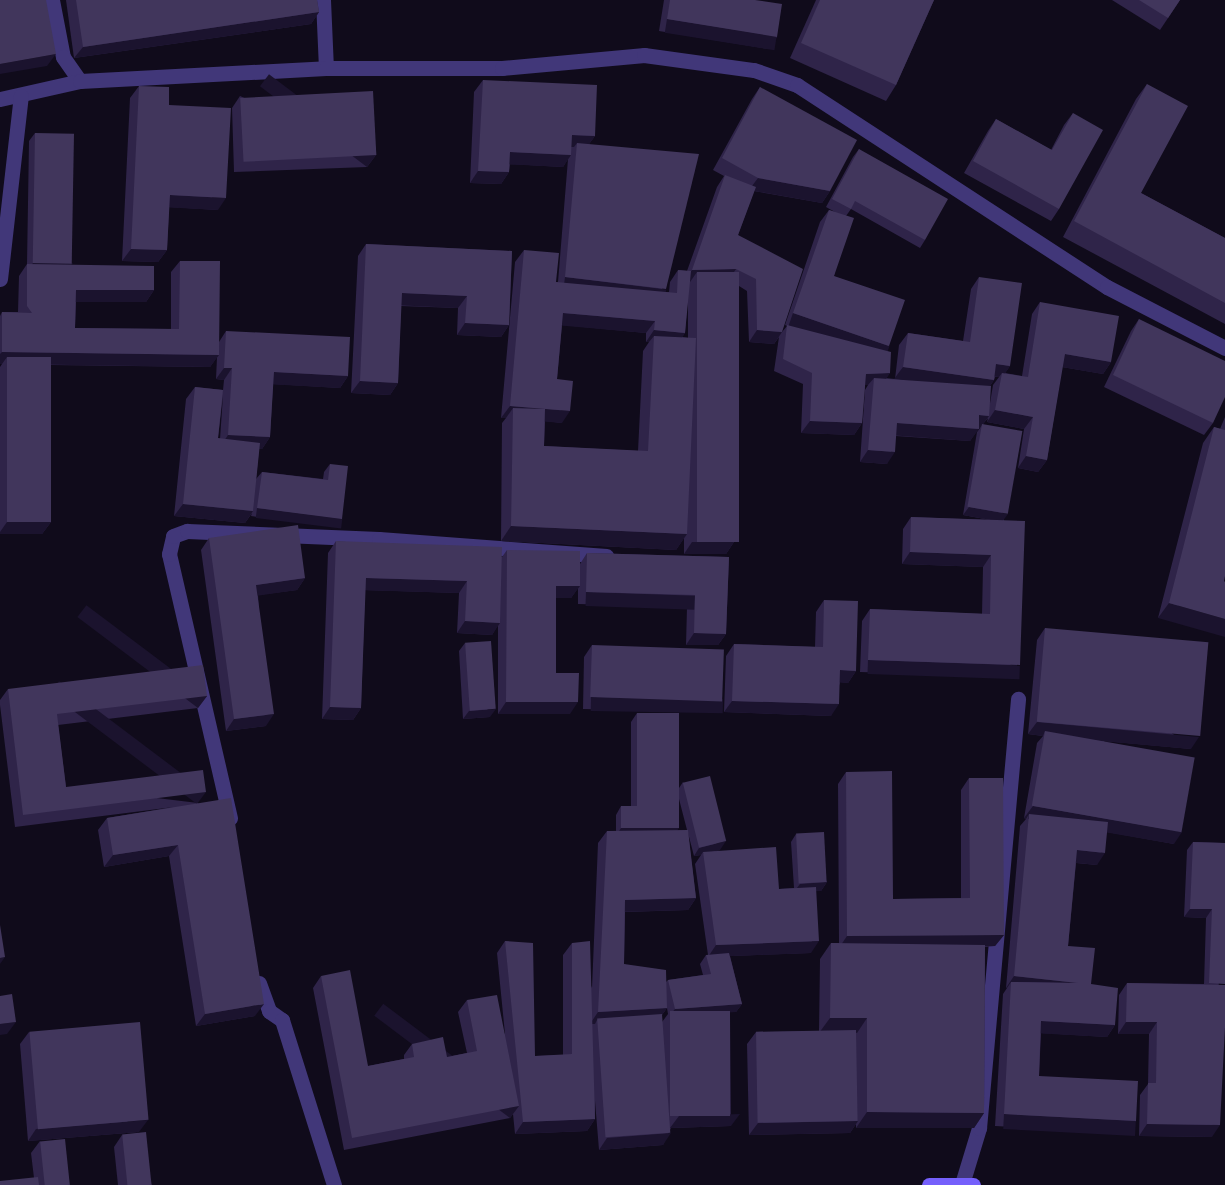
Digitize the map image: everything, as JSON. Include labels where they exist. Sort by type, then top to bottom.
[{"type":"main road","points":[[929,1185],[973,1185]]},
{"type":"street","points":[[52,0],[63,57],[80,81]]},
{"type":"street","points":[[323,0],[326,68]]},
{"type":"street","points":[[0,99],[80,81],[326,68],[502,68],[644,55],[754,70],[797,85],[1107,287],[1225,348]]},
{"type":"street","points":[[0,279],[21,96]]},
{"type":"street","points":[[234,840],[170,554],[173,536],[186,531],[379,539],[629,557]]},
{"type":"street","points":[[962,1184],[979,1128],[1018,699]]},
{"type":"street","points":[[256,966],[262,1000],[282,1020],[334,1185]]},
{"type":"building","points":[[0,0],[46,0],[56,54],[0,64]]},
{"type":"building","points":[[76,0],[317,0],[319,12],[83,47]]},
{"type":"building","points":[[670,0],[755,0],[782,4],[777,37],[667,19]]},
{"type":"building","points":[[820,0],[934,0],[896,85],[801,43]]},
{"type":"building","points":[[1139,0],[1180,0],[1168,18]]},
{"type":"building","points":[[483,80],[597,85],[595,136],[572,135],[571,155],[510,152],[509,172],[478,171]]},
{"type":"building","points":[[1147,84],[1188,106],[1141,193],[1225,238],[1225,303],[1074,221]]},
{"type":"building","points":[[139,86],[169,87],[169,105],[231,108],[226,198],[170,195],[167,250],[131,249]]},
{"type":"building","points":[[760,87],[857,140],[830,191],[758,178],[722,158]]},
{"type":"building","points":[[373,91],[376,155],[244,162],[240,98]]},
{"type":"building","points":[[1073,113],[1103,130],[1059,209],[973,161],[996,119],[1052,150]]},
{"type":"building","points":[[35,133],[74,134],[72,264],[33,263]]},
{"type":"building","points":[[577,143],[699,154],[666,289],[565,277]]},
{"type":"building","points":[[859,149],[948,199],[925,240],[855,201],[851,209],[832,199]]},
{"type":"building","points":[[725,175],[756,187],[738,235],[803,269],[782,332],[757,330],[756,279],[736,269],[692,270]]},
{"type":"building","points":[[829,210],[854,218],[834,276],[905,300],[889,346],[793,313]]},
{"type":"building","points":[[366,244],[512,251],[509,325],[465,323],[467,296],[402,293],[398,383],[360,381]]},
{"type":"building","points":[[524,250],[559,253],[556,282],[677,293],[678,270],[691,271],[685,333],[654,330],[655,321],[563,313],[557,379],[573,381],[570,411],[510,406]]},
{"type":"building","points":[[180,261],[220,261],[219,355],[2,352],[2,312],[32,313],[27,306],[27,264],[154,266],[154,290],[76,290],[75,328],[179,329]]},
{"type":"building","points":[[697,272],[739,272],[739,542],[697,542]]},
{"type":"building","points":[[979,277],[1022,283],[1010,366],[996,364],[994,380],[903,367],[908,333],[970,342]]},
{"type":"building","points":[[1040,302],[1119,316],[1111,362],[1065,354],[1047,460],[1026,456],[1033,417],[995,410],[1002,373],[1028,377]]},
{"type":"building","points":[[1139,319],[1225,361],[1225,397],[1213,423],[1113,375]]},
{"type":"building","points":[[787,325],[891,352],[890,373],[866,374],[862,423],[810,421],[812,373],[783,359]]},
{"type":"building","points":[[226,331],[350,337],[348,376],[274,372],[270,437],[228,435],[232,368],[224,368]]},
{"type":"building","points":[[654,336],[696,338],[687,534],[511,526],[513,408],[545,409],[544,446],[648,451]]},
{"type":"building","points":[[7,357],[51,357],[51,522],[7,522]]},
{"type":"building","points":[[874,378],[991,386],[989,416],[979,415],[979,429],[897,423],[895,452],[868,450]]},
{"type":"building","points":[[195,387],[223,390],[218,438],[260,443],[253,511],[183,504]]},
{"type":"building","points":[[982,424],[1022,431],[1008,514],[967,507]]},
{"type":"building","points":[[1214,427],[1225,430],[1225,619],[1169,603]]},
{"type":"building","points":[[330,464],[348,466],[342,519],[257,508],[262,472],[328,480]]},
{"type":"building","points":[[911,517],[1025,521],[1020,665],[868,660],[870,609],[990,614],[991,555],[910,552]]},
{"type":"building","points":[[298,525],[305,578],[256,585],[274,714],[234,719],[209,538]]},
{"type":"building","points":[[336,541],[502,547],[500,623],[465,621],[467,581],[366,578],[361,708],[330,707]]},
{"type":"building","points":[[507,550],[580,551],[580,586],[556,586],[556,673],[579,673],[578,702],[506,702]]},
{"type":"building","points":[[587,553],[729,557],[726,634],[694,633],[695,595],[586,592]]},
{"type":"building","points":[[824,600],[858,601],[856,671],[840,670],[839,704],[732,701],[734,644],[823,647]]},
{"type":"building","points":[[1045,628],[1208,642],[1200,736],[1037,722]]},
{"type":"building","points":[[491,641],[496,709],[470,711],[465,643]]},
{"type":"building","points":[[592,645],[724,650],[722,702],[590,697]]},
{"type":"building","points":[[203,665],[207,696],[57,714],[66,787],[203,770],[206,792],[23,815],[8,689]]},
{"type":"building","points":[[637,713],[679,713],[679,828],[621,828],[621,806],[637,806]]},
{"type":"building","points":[[1045,731],[1195,757],[1181,832],[1032,806]]},
{"type":"building","points":[[892,771],[893,899],[970,898],[969,778],[1003,778],[1004,935],[847,936],[846,772]]},
{"type":"building","points":[[710,776],[726,841],[699,848],[683,783]]},
{"type":"building","points":[[231,798],[264,1004],[205,1014],[178,845],[113,855],[107,818]]},
{"type":"building","points":[[1029,814],[1108,822],[1105,853],[1077,850],[1068,946],[1095,948],[1091,984],[1118,988],[1115,1025],[1041,1021],[1039,1076],[1138,1081],[1136,1121],[1004,1114],[1011,982],[1078,983],[1014,976]]},
{"type":"building","points":[[688,830],[696,898],[625,900],[624,964],[666,970],[667,1008],[598,1012],[607,831]]},
{"type":"building","points":[[824,832],[827,882],[799,883],[796,833]]},
{"type":"building","points":[[1193,842],[1225,843],[1225,984],[1209,983],[1212,909],[1190,909]]},
{"type":"building","points":[[776,847],[779,889],[816,887],[819,941],[716,945],[703,852]]},
{"type":"building","points":[[0,925],[5,957],[0,958]]},
{"type":"building","points":[[505,941],[533,943],[535,1056],[572,1054],[572,943],[590,941],[595,1119],[523,1122]]},
{"type":"building","points":[[831,943],[985,945],[984,1113],[867,1112],[867,1018],[830,1018]]},
{"type":"building","points":[[729,953],[742,1004],[675,1009],[668,980],[711,974],[706,955]]},
{"type":"building","points":[[350,970],[368,1066],[414,1057],[412,1044],[443,1037],[447,1057],[477,1051],[467,1000],[497,995],[519,1106],[352,1138],[321,976]]},
{"type":"building","points":[[1127,983],[1225,985],[1220,1125],[1147,1124],[1148,1083],[1156,1083],[1157,1022],[1126,1022]]},
{"type":"building","points":[[12,994],[16,1022],[0,1024],[0,996]]},
{"type":"building","points":[[670,1011],[730,1011],[730,1116],[670,1116]]},
{"type":"building","points":[[662,1014],[670,1133],[605,1137],[597,1019]]},
{"type":"building","points":[[140,1022],[149,1120],[38,1129],[29,1032]]},
{"type":"building","points":[[856,1030],[858,1121],[758,1123],[756,1032]]},
{"type":"building","points":[[146,1132],[152,1185],[127,1185],[122,1135]]},
{"type":"building","points":[[65,1139],[70,1185],[45,1185],[40,1142]]},
{"type":"building","points":[[38,1177],[39,1185],[0,1185],[0,1181]]}]
